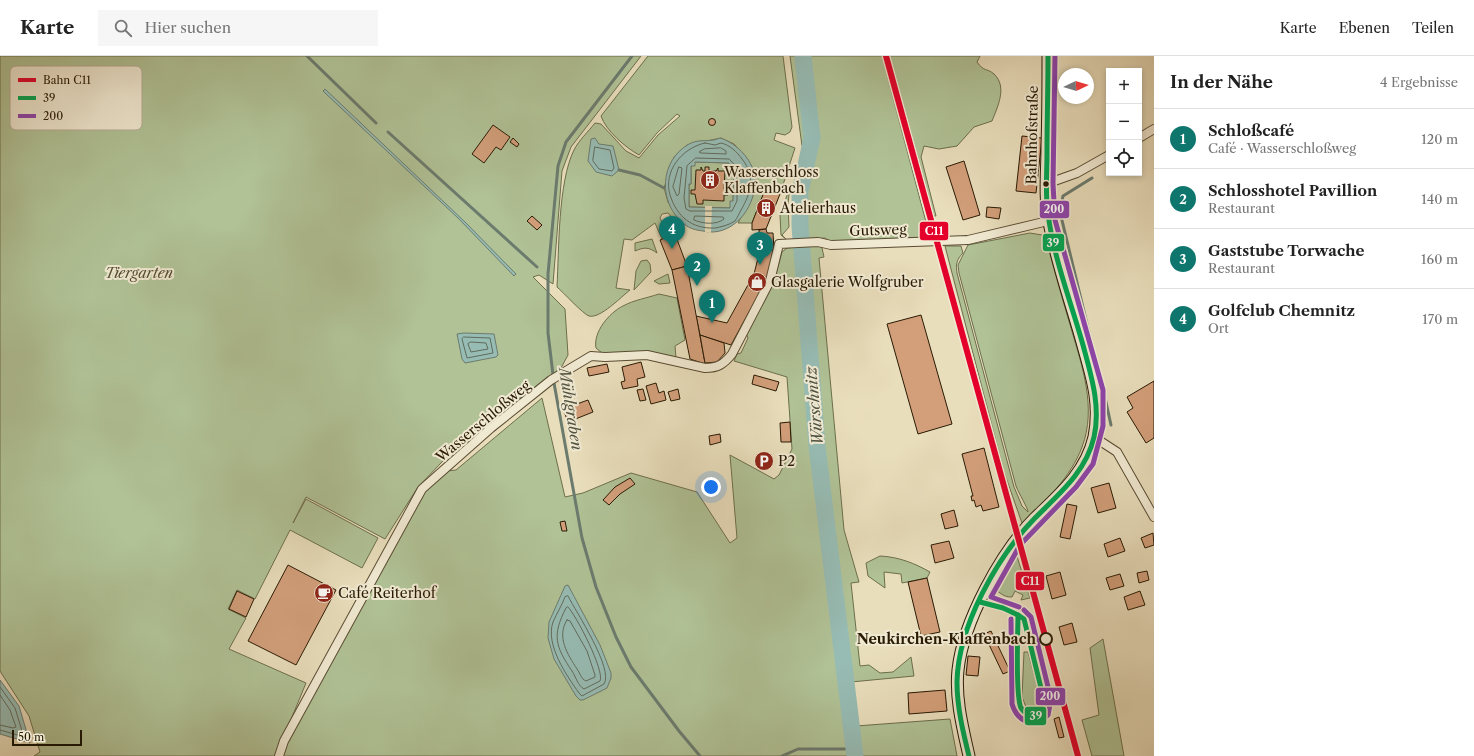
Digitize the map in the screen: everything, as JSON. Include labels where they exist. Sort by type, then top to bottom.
[{"type":"main road","name":"Bahnhofstraße","points":[[969,756],[961,720],[958,671],[962,647],[980,602],[999,565],[1014,542],[1071,483],[1087,460],[1094,437],[1097,411],[1096,392],[1048,221],[1046,184],[1048,56]]},
{"type":"street","points":[[1142,136],[1154,129]]},
{"type":"street","points":[[1046,184],[1077,173],[1106,157]]},
{"type":"street","name":"Gutsweg","points":[[783,244],[818,242],[831,245],[968,240],[1048,221]]},
{"type":"street","name":"Wasserschloßweg","points":[[279,756],[284,741],[422,489],[491,428],[554,379],[591,356],[605,357],[647,355],[705,368],[714,368],[725,362],[732,354],[770,281],[783,244]]},
{"type":"street","points":[[1094,437],[1117,452],[1154,517]]},
{"type":"green space","name":"Tiergarten","points":[[0,56],[641,56],[571,147],[562,171],[553,284],[539,275],[533,277],[565,309],[568,355],[561,368],[461,442],[418,487],[385,539],[306,497],[293,523],[306,499],[378,538],[362,568],[290,530],[255,599],[237,590],[228,609],[246,618],[229,649],[306,683],[276,756],[34,756],[40,752],[29,716],[0,671]]},
{"type":"green space","points":[[648,56],[783,56],[792,127],[790,132],[785,135],[776,133],[774,140],[795,148],[780,194],[766,188],[752,223],[738,223],[754,193],[747,159],[734,144],[721,138],[687,145],[674,157],[664,188],[668,202],[679,220],[673,219],[668,213],[662,214],[660,218],[669,236],[662,239],[655,223],[632,240],[624,239],[616,288],[630,290],[604,311],[594,316],[589,316],[557,287],[560,217],[565,180],[576,146],[595,123],[601,124],[626,151],[639,158],[658,135],[680,116],[677,114],[657,133],[639,155],[617,138],[603,122],[601,116]]},
{"type":"green space","points":[[790,56],[800,56],[809,138],[807,148],[802,146]]},
{"type":"green space","points":[[808,56],[882,56],[930,237],[831,242],[825,238],[806,239],[807,195],[816,138],[815,108]]},
{"type":"green space","points":[[890,56],[980,56],[977,62],[984,69],[994,74],[1000,85],[1001,91],[999,104],[992,121],[974,127],[957,146],[939,149],[924,146],[921,157],[936,216],[934,216]]},
{"type":"green space","points":[[695,162],[730,163],[734,169],[733,201],[730,208],[689,207],[691,165]]},
{"type":"green space","points":[[790,187],[788,203],[789,227],[782,235],[787,240],[781,235],[780,215]]},
{"type":"green space","points":[[1030,233],[1042,235],[1048,246],[1083,372],[1088,402],[1088,417],[1082,447],[1071,469],[1048,498],[1022,523],[1004,472],[945,246],[961,246],[963,253],[957,263],[957,273],[1014,487],[1022,506],[1028,512],[1016,486],[958,265],[968,245]]},
{"type":"green space","points":[[652,239],[657,253],[646,248],[635,251],[635,243]]},
{"type":"green space","points":[[818,245],[822,248],[824,257],[819,258],[844,530],[859,582],[851,583],[860,666],[869,665],[880,673],[893,672],[911,657],[914,676],[851,682],[856,726],[950,719],[957,756],[280,756],[423,490],[446,471],[456,470],[542,398],[565,497],[583,493],[631,473],[697,492],[730,543],[737,538],[730,455],[774,479],[779,475],[792,449],[787,377],[734,361],[737,354],[741,353],[748,338],[746,333],[774,281],[782,252],[787,248]]},
{"type":"green space","points":[[647,260],[650,264],[651,272],[634,290],[636,271],[641,261]]},
{"type":"green space","points":[[668,274],[670,283],[659,284],[654,281]]},
{"type":"green space","points":[[659,294],[677,298],[685,340],[675,346],[676,358],[602,353],[596,348],[597,336],[603,324],[612,313],[627,304]]},
{"type":"green space","points":[[1015,550],[1030,598],[1021,600],[1023,595],[1015,591],[1012,597],[1003,595],[997,590],[996,585],[1001,572]]},
{"type":"green space","points":[[880,556],[906,561],[930,572],[927,578],[902,583],[901,574],[884,572],[885,588],[868,576],[866,563]]},
{"type":"green space","points":[[1103,639],[1124,756],[1092,756],[1082,720],[1099,715],[1090,648]]},
{"type":"green space","points":[[1024,652],[1028,652],[1041,700],[1040,704],[1034,709],[1026,707],[1022,697]]},
{"type":"water","points":[[325,89],[465,222],[516,274],[514,276],[459,219],[323,91]]},
{"type":"water","points":[[595,138],[599,144],[613,146],[619,170],[612,176],[596,172],[588,161],[591,139]]},
{"type":"water","points":[[720,138],[733,144],[744,154],[754,173],[754,191],[746,211],[732,226],[713,232],[695,230],[684,224],[670,205],[666,194],[667,171],[679,151],[689,144],[697,141]],"holes":[[[695,162],[729,163],[729,169],[734,169],[733,201],[730,201],[730,208],[689,207],[691,166],[695,166]]]},
{"type":"water","points":[[457,334],[494,334],[498,355],[496,357],[465,363],[462,359]]},
{"type":"water","points":[[568,585],[600,645],[611,673],[611,678],[607,688],[583,700],[580,700],[576,696],[554,659],[548,638],[549,622],[565,586]]},
{"type":"water","points":[[0,680],[19,706],[30,743],[0,734]]},
{"type":"pier","points":[[705,206],[712,206],[711,233],[705,232]]},
{"type":"building","points":[[712,118],[715,119],[715,125],[712,126],[709,125],[708,122],[709,119]]},
{"type":"building","points":[[493,125],[510,137],[501,150],[496,147],[484,163],[472,154]]},
{"type":"building","points":[[1022,136],[1042,138],[1036,193],[1016,191]]},
{"type":"building","points":[[513,138],[519,144],[517,147],[510,142]]},
{"type":"building","points":[[964,161],[980,215],[963,220],[946,167]]},
{"type":"building","name":"Wasserschloss Klaffenbach","points":[[701,167],[703,171],[705,171],[705,167],[709,167],[709,171],[716,171],[718,168],[718,171],[725,171],[724,189],[728,190],[728,195],[724,195],[724,201],[703,200],[703,204],[697,204],[695,194],[691,194],[691,190],[695,190],[696,170],[701,170]]},
{"type":"building","name":"Atelierhaus","points":[[766,187],[780,194],[766,229],[752,230],[752,223]]},
{"type":"building","points":[[987,207],[1001,208],[999,219],[986,217]]},
{"type":"building","points":[[532,216],[542,225],[537,230],[527,221]]},
{"type":"building","points":[[766,229],[767,233],[773,233],[774,250],[760,250],[759,230]]},
{"type":"building","points":[[675,234],[687,266],[672,270],[660,240]]},
{"type":"building","points":[[760,250],[774,250],[767,279],[731,345],[700,335],[696,316],[727,323],[754,274]]},
{"type":"building","points":[[687,266],[705,364],[690,359],[672,270]]},
{"type":"building","points":[[921,315],[952,424],[918,434],[887,324]]},
{"type":"building","points":[[700,335],[724,343],[725,353],[717,362],[705,363]]},
{"type":"building","points":[[641,362],[645,377],[637,379],[638,386],[623,389],[621,382],[625,381],[622,367]]},
{"type":"building","points":[[607,364],[609,372],[589,376],[587,368]]},
{"type":"building","points":[[754,375],[779,382],[776,391],[752,384]]},
{"type":"building","points":[[1154,381],[1154,438],[1146,443],[1127,412],[1133,408],[1127,397]]},
{"type":"building","points":[[656,383],[659,393],[664,391],[666,400],[651,404],[646,386]]},
{"type":"building","points":[[643,389],[646,400],[640,401],[637,390]]},
{"type":"building","points":[[678,389],[680,399],[671,401],[668,392]]},
{"type":"building","points":[[588,400],[593,412],[568,422],[563,409]]},
{"type":"building","points":[[790,422],[791,442],[781,442],[780,423]]},
{"type":"building","points":[[720,434],[721,442],[710,445],[709,436]]},
{"type":"building","points":[[984,448],[999,507],[983,511],[981,505],[976,507],[974,500],[972,501],[971,496],[973,496],[962,454]]},
{"type":"building","points":[[630,478],[635,484],[620,494],[609,505],[603,500],[615,487]]},
{"type":"building","points":[[1109,483],[1116,508],[1098,513],[1091,488]]},
{"type":"building","points":[[1067,504],[1077,506],[1070,539],[1060,537]]},
{"type":"building","points":[[954,510],[958,526],[945,529],[941,514]]},
{"type":"building","points":[[565,521],[567,531],[562,531],[560,522]]},
{"type":"building","points":[[1153,533],[1154,545],[1145,548],[1141,538]]},
{"type":"building","points":[[1120,538],[1125,551],[1108,557],[1104,544]]},
{"type":"building","points":[[949,541],[954,558],[935,563],[931,545]]},
{"type":"building","points":[[288,565],[336,590],[296,665],[248,641]]},
{"type":"building","points":[[1147,571],[1149,580],[1139,583],[1137,573]]},
{"type":"building","points":[[1060,572],[1066,595],[1052,599],[1046,576]]},
{"type":"building","points":[[1120,574],[1124,586],[1110,590],[1106,578]]},
{"type":"building","points":[[927,578],[940,632],[921,636],[908,582]]},
{"type":"building","points":[[237,591],[254,599],[246,617],[229,609]]},
{"type":"building","points":[[1140,591],[1145,605],[1128,610],[1124,597]]},
{"type":"building","points":[[1072,623],[1077,642],[1064,645],[1059,627]]},
{"type":"building","points":[[991,631],[1010,671],[1003,674],[984,634]]},
{"type":"building","points":[[968,656],[980,657],[978,676],[966,675]]},
{"type":"building","points":[[945,690],[947,711],[909,714],[908,693]]},
{"type":"building","points":[[1059,717],[1064,737],[1059,738],[1054,719]]},
{"type":"waterway","points":[[307,56],[376,123]]},
{"type":"waterway","name":"Mühlgraben","points":[[632,56],[566,142],[558,166],[548,274],[548,333],[554,383],[582,538],[596,587],[616,637],[631,667],[679,731],[700,756]]},
{"type":"waterway","name":"Würschnitz","points":[[803,56],[812,138],[800,192],[800,226],[817,446],[855,756]]},
{"type":"waterway","points":[[388,132],[537,267]]},
{"type":"waterway","points":[[619,170],[640,175],[664,188]]},
{"type":"waterway","points":[[1092,178],[1063,196],[1060,212],[1100,378]]},
{"type":"waterway","points":[[1104,393],[1111,425]]},
{"type":"waterway","name":"Mühlgraben","points":[[782,756],[798,749],[854,749]]},
{"type":"rail line","name":"C11","points":[[886,56],[1078,756]]},
{"type":"transit line","name":"39","points":[[969,756],[959,710],[957,682],[959,660],[964,638],[972,616],[994,572],[1007,552],[1035,518],[1062,491],[1078,472],[1090,450],[1096,425],[1096,402],[1092,379],[1054,247],[1048,214],[1046,192],[1048,56]]},
{"type":"transit line","name":"200","points":[[1019,607],[991,597],[1020,545],[1076,487],[1093,464],[1103,426],[1103,390],[1055,220],[1053,184],[1055,56]]},
{"type":"transit line","name":"39","points":[[980,602],[1003,608],[1018,615]]},
{"type":"transit line","name":"200","points":[[1011,619],[1012,704],[1016,713],[1022,719],[1029,722],[1039,723],[1048,715],[1051,699],[1031,617],[1024,610]]},
{"type":"transit line","name":"39","points":[[1018,615],[1024,619],[1044,700],[1042,712],[1037,716],[1024,712],[1019,701],[1017,678],[1018,615]]},
{"type":"place","name":"Wasserschloss Klaffenbach","points":[[710,180]]},
{"type":"place","name":"Atelierhaus","points":[[766,208]]},
{"type":"place","name":"Golfclub Chemnitz","points":[[672,249]]},
{"type":"place","name":"Gaststube Torwache","points":[[760,265]]},
{"type":"place","name":"Glasgalerie Wolfgruber","points":[[757,282]]},
{"type":"place","name":"Schlosshotel Pavillion","points":[[697,286]]},
{"type":"place","name":"Schloßcafé","points":[[712,323]]},
{"type":"place","name":"P2","points":[[764,461]]},
{"type":"place","name":"Café Reiterhof","points":[[324,593]]},
{"type":"place","name":"Neukirchen-Klaffenbach","points":[[1046,639]]}]
